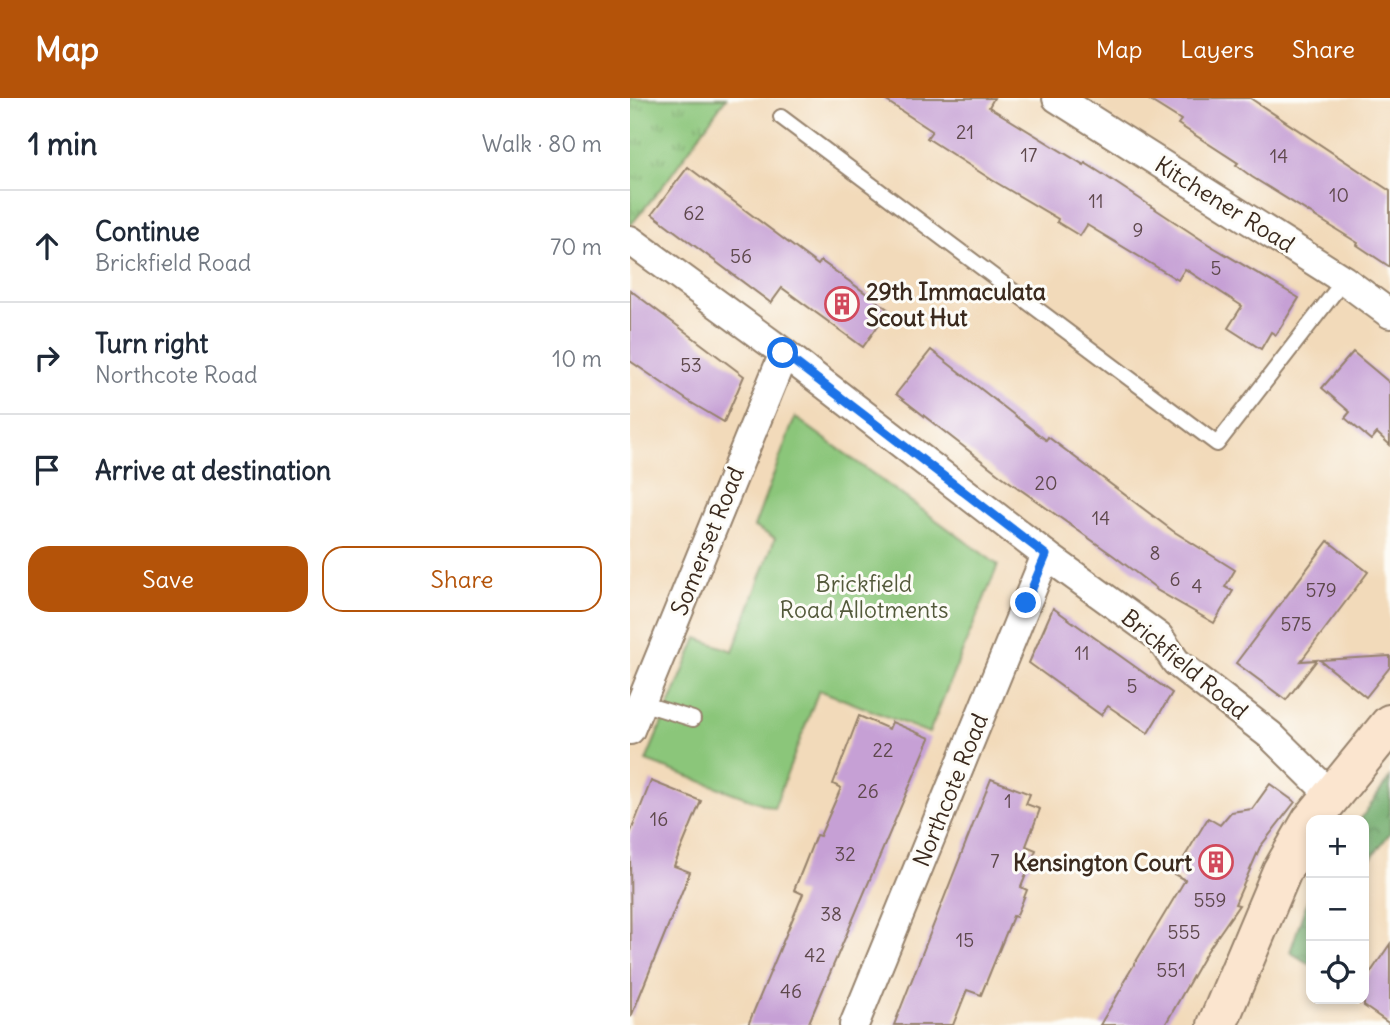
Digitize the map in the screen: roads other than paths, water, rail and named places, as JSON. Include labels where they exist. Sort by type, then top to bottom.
[{"type":"street","name":"Kitchener Road","points":[[1057,98],[1344,280],[1390,314]]},
{"type":"street","name":"Brickfield Road","points":[[630,240],[783,353],[1046,555],[1160,637],[1176,662],[1270,735],[1318,812]]},
{"type":"street","name":"Somerset Road","points":[[630,730],[783,353]]},
{"type":"street","name":"Northcote Road","points":[[854,1025],[1046,555]]},
{"type":"street","points":[[1217,1025],[1282,870],[1318,812],[1390,724]]},
{"type":"lane","points":[[780,117],[1217,444],[1344,280]]},
{"type":"lane","points":[[641,703],[693,719]]},
{"type":"place","name":"29th Immaculata Scout Hut","points":[[842,304]]},
{"type":"place","name":"Kensington Court","points":[[1216,862]]},
{"type":"park label","name":"Brickfield Road Allotments","points":[[864,596]]}]
